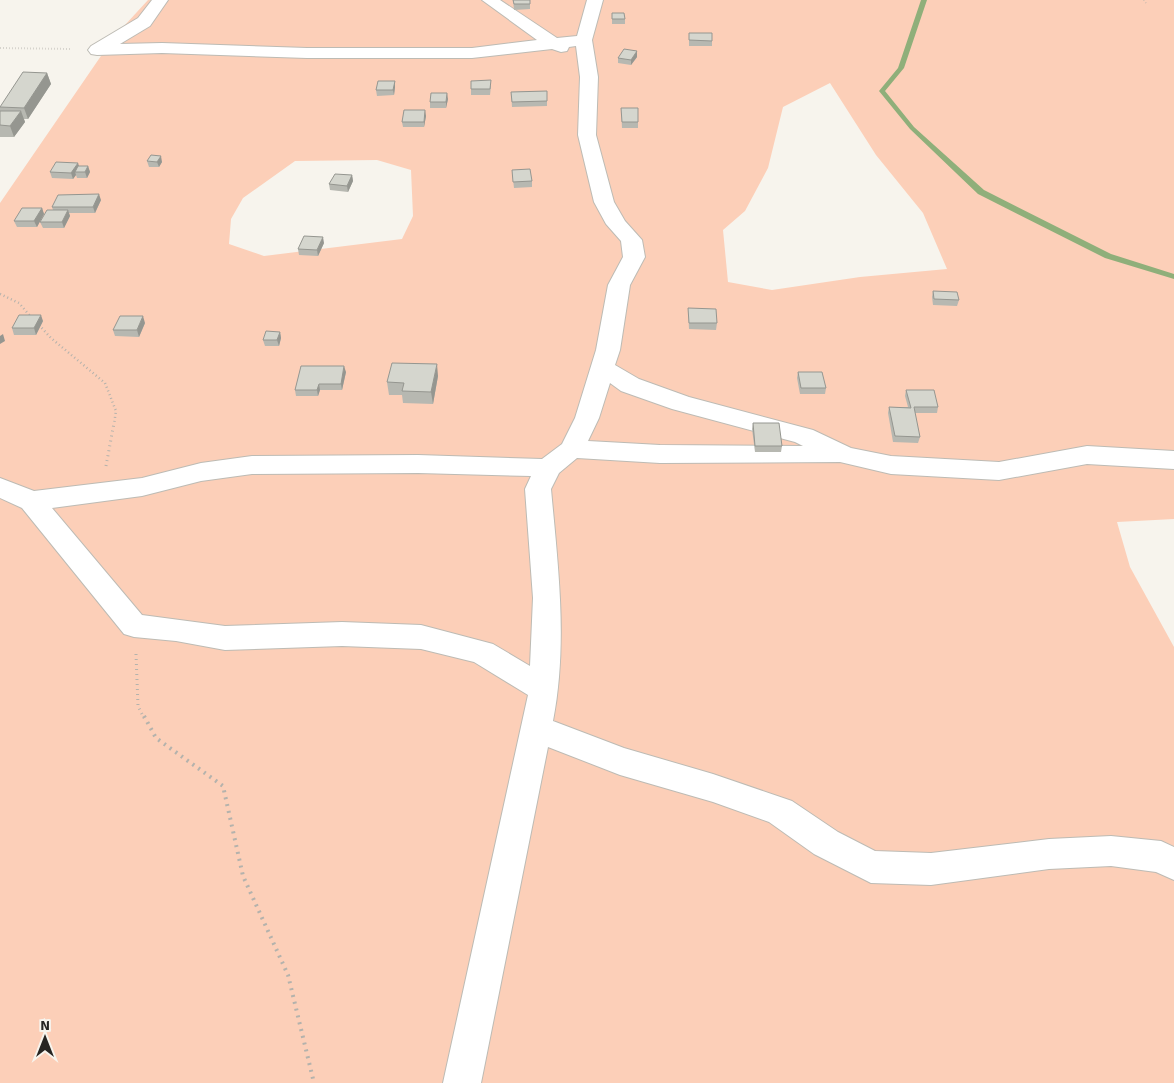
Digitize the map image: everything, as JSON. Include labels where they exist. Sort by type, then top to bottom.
[{"type":"street","points":[[97,50],[144,22],[160,0]]},
{"type":"street","points":[[490,0],[555,44]]},
{"type":"street","points":[[462,1083],[544,690],[547,598],[538,489],[548,468],[572,449],[587,418],[608,350],[619,285],[634,258],[631,240],[616,224],[604,202],[587,134],[589,77],[586,50],[595,0]]},
{"type":"street","points":[[97,50],[162,48],[307,53],[472,53],[555,44],[586,50]]},
{"type":"street","points":[[602,367],[630,385],[681,402],[804,436],[844,455]]},
{"type":"street","points":[[572,449],[660,454],[844,455],[891,465],[999,471],[1087,456],[1130,456],[1174,460]]},
{"type":"street","points":[[31,501],[142,487],[202,472],[252,465],[418,464],[548,468]]},
{"type":"street","points":[[0,487],[31,501],[134,626],[176,630],[225,638],[342,634],[421,637],[482,652],[544,690]]},
{"type":"street","points":[[536,728],[620,761],[713,788],[780,811],[826,843],[871,867],[931,869],[1049,854],[1111,851],[1161,857],[1174,864]]},
{"type":"path","points":[[0,48],[97,50]]},
{"type":"path","points":[[0,294],[19,303],[32,317]]},
{"type":"path","points":[[38,324],[51,338],[105,384],[116,411],[109,458],[98,492]]},
{"type":"path","points":[[134,626],[138,706],[156,738],[223,786],[243,876],[288,975],[314,1083]]},
{"type":"shaded area","points":[[148,0],[1174,0],[1174,519],[1117,522],[1130,567],[1174,647],[1174,1083],[0,1083],[0,203],[114,37]],"holes":[[[830,83],[876,155],[923,213],[947,269],[860,277],[772,290],[728,282],[723,230],[745,211],[768,168],[783,107]],[[377,160],[411,170],[413,216],[402,239],[264,256],[229,244],[231,219],[243,198],[295,161]]]},
{"type":"building","points":[[513,0],[530,0],[530,4],[514,4]]},
{"type":"building","points":[[612,13],[624,13],[625,19],[612,19]]},
{"type":"building","points":[[689,33],[712,33],[712,41],[689,40]]},
{"type":"building","points":[[624,49],[637,51],[631,60],[618,58]]},
{"type":"building","points":[[23,72],[47,73],[24,108],[0,107]]},
{"type":"building","points":[[491,80],[490,89],[471,89],[471,81]]},
{"type":"building","points":[[378,81],[395,81],[393,90],[376,90]]},
{"type":"building","points":[[547,91],[547,101],[512,102],[511,92]]},
{"type":"building","points":[[431,93],[447,93],[446,102],[430,102]]},
{"type":"building","points":[[621,108],[638,108],[638,122],[622,122]]},
{"type":"building","points":[[404,110],[425,110],[424,122],[402,122]]},
{"type":"building","points":[[0,111],[21,111],[10,126],[0,125]]},
{"type":"building","points":[[151,155],[161,156],[157,162],[147,161]]},
{"type":"building","points":[[56,162],[78,163],[71,173],[50,172]]},
{"type":"building","points":[[78,166],[88,166],[85,172],[75,172]]},
{"type":"building","points":[[530,169],[532,181],[513,182],[512,170]]},
{"type":"building","points":[[335,174],[352,175],[347,186],[329,184]]},
{"type":"building","points":[[99,194],[93,207],[52,207],[58,195]]},
{"type":"building","points":[[22,208],[42,208],[34,221],[14,221]]},
{"type":"building","points":[[47,210],[68,210],[62,222],[40,222]]},
{"type":"building","points":[[304,236],[323,237],[317,250],[298,249]]},
{"type":"building","points":[[933,291],[957,292],[959,300],[934,299]]},
{"type":"building","points":[[688,308],[716,309],[717,323],[689,323]]},
{"type":"building","points":[[19,315],[41,315],[34,328],[12,328]]},
{"type":"building","points":[[120,316],[143,316],[137,330],[113,330]]},
{"type":"building","points":[[266,331],[280,332],[277,340],[263,340]]},
{"type":"building","points":[[392,363],[437,364],[431,392],[402,391],[404,383],[387,382]]},
{"type":"building","points":[[301,366],[344,366],[341,384],[319,384],[317,390],[295,390]]},
{"type":"building","points":[[798,372],[822,372],[826,388],[801,388]]},
{"type":"building","points":[[906,390],[934,390],[938,407],[914,407],[920,437],[895,436],[889,407],[911,408]]},
{"type":"building","points":[[753,423],[779,423],[782,446],[755,446]]},
{"type":"waterway","points":[[924,0],[901,68],[882,91],[912,128],[981,192],[1108,256],[1174,277]]}]
